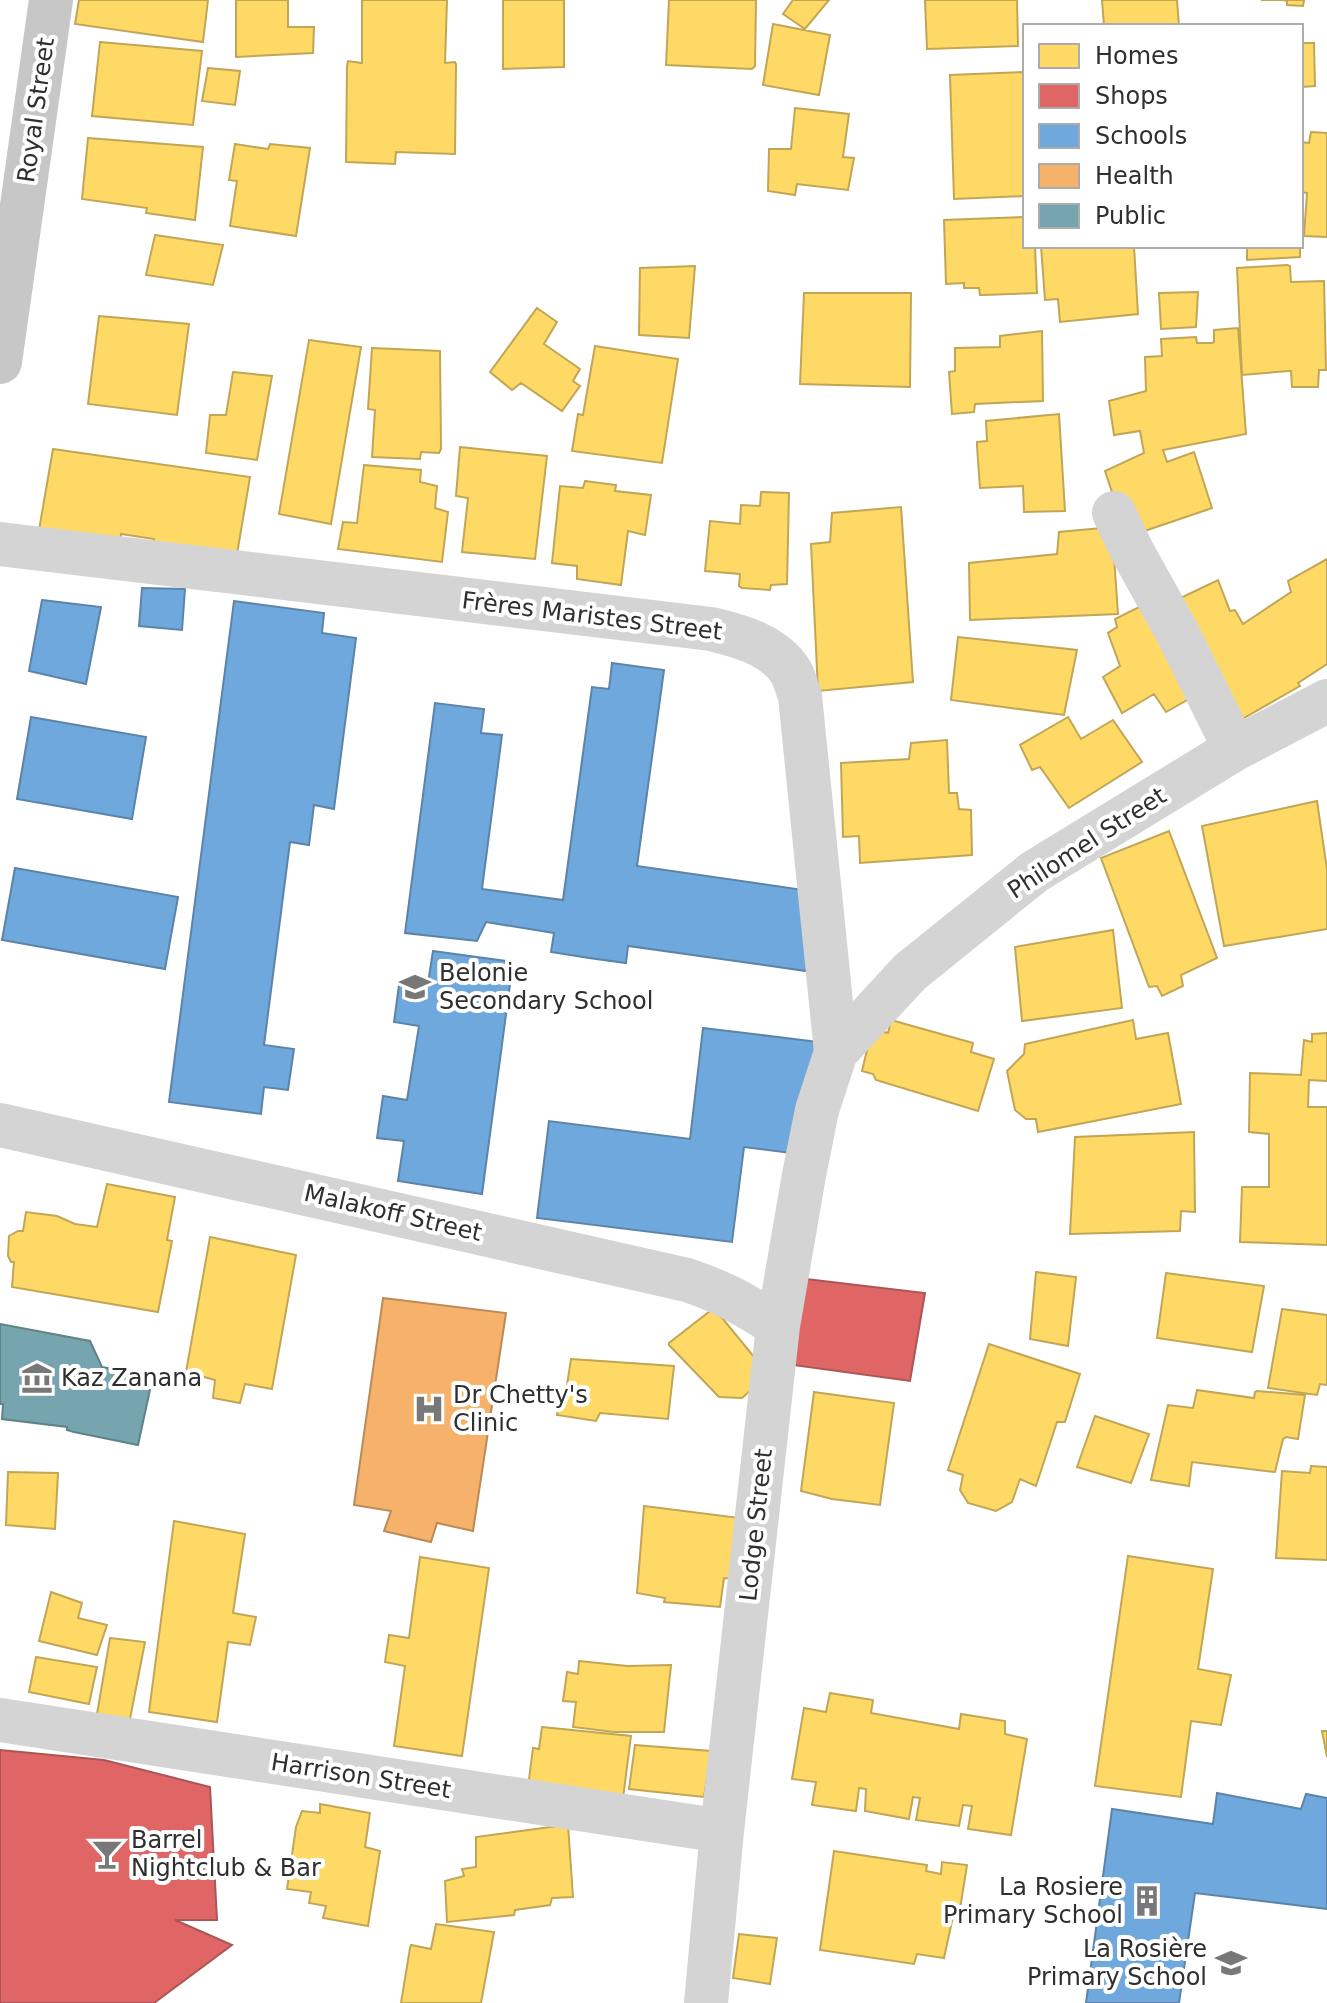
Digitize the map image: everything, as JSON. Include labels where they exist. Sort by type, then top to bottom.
[{"type":"main road","name":"Royal Street","points":[[0,362],[51,0]]},
{"type":"street","points":[[1114,513],[1235,749]]},
{"type":"street","name":"Frères Maristes Street","points":[[0,544],[711,629],[740,636],[774,653],[792,673],[800,696],[836,1052]]},
{"type":"street","name":"Philomel Street","points":[[836,1052],[910,972],[1034,872],[1235,749],[1327,701]]},
{"type":"street","name":"Lodge Street","points":[[706,2003],[778,1326],[815,1123],[836,1052]]},
{"type":"street","name":"Malakoff Street","points":[[0,1125],[687,1280],[742,1302],[778,1326]]},
{"type":"street","name":"Harrison Street","points":[[0,1720],[722,1831]]},
{"type":"building: Homes","points":[[79,0],[208,0],[203,42],[75,24]]},
{"type":"building: Homes","points":[[236,0],[288,0],[288,27],[314,27],[313,53],[236,57]]},
{"type":"building: Homes","points":[[362,0],[447,0],[445,63],[456,64],[455,154],[396,152],[395,164],[346,162],[347,66],[348,61],[362,63]]},
{"type":"building: Homes","points":[[503,0],[564,0],[564,67],[503,69]]},
{"type":"building: Homes","points":[[669,0],[756,0],[755,66],[752,69],[666,65]]},
{"type":"building: Homes","points":[[793,0],[829,0],[805,29],[783,14]]},
{"type":"building: Homes","points":[[925,0],[1017,0],[1018,46],[927,49]]},
{"type":"building: Homes","points":[[1102,0],[1177,0],[1179,24],[1104,24]]},
{"type":"building: Homes","points":[[1283,0],[1304,0],[1303,6],[1287,5],[1287,1]]},
{"type":"building: Homes","points":[[773,24],[830,35],[819,95],[763,85]]},
{"type":"building: Homes","points":[[100,42],[202,51],[193,125],[92,116]]},
{"type":"building: Homes","points":[[1303,43],[1314,43],[1315,86],[1303,87]]},
{"type":"building: Homes","points":[[208,68],[240,71],[235,105],[202,101]]},
{"type":"building: Homes","points":[[1023,72],[1023,196],[954,199],[950,75]]},
{"type":"building: Homes","points":[[795,108],[849,114],[843,157],[854,158],[848,190],[797,184],[795,195],[768,191],[769,149],[791,149]]},
{"type":"building: Homes","points":[[1311,132],[1327,133],[1327,237],[1304,236],[1307,193],[1303,192],[1303,142],[1309,143]]},
{"type":"building: Homes","points":[[88,138],[203,147],[195,220],[146,213],[147,208],[82,199]]},
{"type":"building: Homes","points":[[235,144],[268,149],[270,144],[310,148],[296,236],[230,226],[237,181],[229,180]]},
{"type":"building: Homes","points":[[1023,217],[1023,248],[1035,248],[1037,293],[980,295],[979,288],[964,288],[964,283],[946,284],[944,220]]},
{"type":"building: Homes","points":[[155,235],[223,245],[213,285],[146,275]]},
{"type":"building: Homes","points":[[1041,248],[1134,248],[1138,314],[1060,322],[1058,299],[1045,300]]},
{"type":"building: Homes","points":[[1247,248],[1300,248],[1300,257],[1247,260]]},
{"type":"building: Homes","points":[[695,266],[689,338],[639,335],[640,268]]},
{"type":"building: Homes","points":[[1290,266],[1291,282],[1324,281],[1326,370],[1319,370],[1318,387],[1292,387],[1291,371],[1242,375],[1237,268]]},
{"type":"building: Homes","points":[[1198,292],[1196,327],[1161,329],[1159,293]]},
{"type":"building: Homes","points":[[804,293],[911,293],[910,387],[800,384]]},
{"type":"building: Homes","points":[[537,308],[557,322],[544,344],[580,369],[573,381],[580,386],[562,411],[521,383],[512,390],[490,372]]},
{"type":"building: Homes","points":[[99,316],[189,324],[177,415],[88,404]]},
{"type":"building: Homes","points":[[1238,328],[1246,434],[1163,450],[1167,462],[1194,452],[1212,508],[1127,537],[1105,471],[1144,453],[1140,431],[1114,435],[1109,401],[1146,391],[1145,357],[1162,356],[1161,339],[1196,337],[1197,343],[1212,343],[1214,330]]},
{"type":"building: Homes","points":[[1042,331],[1043,401],[975,404],[974,412],[952,414],[949,372],[955,371],[955,348],[1000,347],[1000,336]]},
{"type":"building: Homes","points":[[309,340],[361,347],[331,524],[279,514]]},
{"type":"building: Homes","points":[[595,346],[678,359],[662,463],[572,451],[578,414],[583,415]]},
{"type":"building: Homes","points":[[372,348],[440,351],[439,453],[421,452],[420,459],[372,457],[375,410],[368,409]]},
{"type":"building: Homes","points":[[233,372],[272,376],[257,460],[206,453],[210,415],[226,415]]},
{"type":"building: Homes","points":[[1059,414],[1065,511],[1024,512],[1023,486],[980,488],[977,442],[987,441],[986,421]]},
{"type":"building: Homes","points":[[460,447],[547,456],[535,559],[462,552],[468,498],[456,496]]},
{"type":"building: Homes","points":[[53,449],[250,477],[236,560],[152,547],[154,539],[121,534],[120,542],[39,530]]},
{"type":"building: Homes","points":[[364,465],[421,470],[420,482],[437,486],[435,508],[448,512],[442,562],[338,549],[343,522],[357,523]]},
{"type":"building: Homes","points":[[585,481],[616,485],[615,491],[651,495],[645,535],[628,531],[621,585],[577,579],[577,566],[552,563],[560,486],[583,488]]},
{"type":"building: Homes","points":[[761,492],[789,493],[787,584],[771,585],[770,590],[742,588],[739,586],[740,574],[705,571],[710,521],[740,524],[741,505],[760,506]]},
{"type":"building: Homes","points":[[901,507],[913,682],[818,691],[811,544],[830,542],[832,513]]},
{"type":"building: Homes","points":[[1112,527],[1118,614],[970,620],[969,563],[1057,554],[1059,532]]},
{"type":"building: Homes","points":[[1327,559],[1327,664],[1298,683],[1300,686],[1237,722],[1170,603],[1218,580],[1230,611],[1235,610],[1243,624],[1291,592],[1288,581]]},
{"type":"building: Homes","points":[[1157,598],[1203,691],[1166,712],[1154,694],[1122,713],[1103,677],[1120,666],[1108,633],[1117,627],[1115,619]]},
{"type":"building: Homes","points":[[958,637],[1077,650],[1064,715],[951,700]]},
{"type":"building: Homes","points":[[1068,717],[1081,739],[1113,720],[1142,762],[1069,808],[1040,767],[1032,770],[1020,745]]},
{"type":"building: Homes","points":[[947,740],[949,793],[957,793],[959,809],[971,810],[972,855],[860,863],[859,836],[843,837],[841,763],[909,759],[911,743]]},
{"type":"building: Homes","points":[[1317,801],[1327,869],[1327,929],[1224,946],[1202,826]]},
{"type":"building: Homes","points":[[1169,831],[1217,958],[1181,975],[1183,986],[1162,996],[1157,986],[1149,987],[1101,858]]},
{"type":"building: Homes","points":[[1113,930],[1122,1008],[1022,1021],[1015,947]]},
{"type":"building: Homes","points":[[891,1020],[973,1043],[971,1052],[994,1059],[978,1111],[876,1080],[873,1074],[862,1071],[872,1029],[888,1033]]},
{"type":"building: Homes","points":[[1133,1020],[1136,1039],[1168,1033],[1181,1104],[1038,1132],[1036,1119],[1026,1119],[1015,1110],[1007,1071],[1024,1054],[1025,1044]]},
{"type":"building: Homes","points":[[1327,1033],[1327,1081],[1309,1080],[1308,1107],[1327,1107],[1327,1245],[1240,1242],[1242,1187],[1269,1187],[1269,1134],[1249,1132],[1250,1073],[1301,1075],[1304,1040],[1312,1042],[1312,1034]]},
{"type":"building: Homes","points":[[1194,1132],[1195,1212],[1181,1211],[1180,1231],[1070,1234],[1075,1137]]},
{"type":"building: Homes","points":[[107,1184],[175,1197],[167,1240],[172,1241],[158,1312],[12,1287],[14,1262],[8,1256],[9,1236],[23,1231],[26,1212],[57,1216],[75,1224],[97,1227]]},
{"type":"building: Homes","points":[[210,1237],[296,1255],[272,1389],[245,1384],[240,1403],[213,1398],[215,1380],[186,1372]]},
{"type":"building: Homes","points":[[1036,1272],[1076,1277],[1068,1346],[1030,1339]]},
{"type":"building: Homes","points":[[1166,1273],[1264,1286],[1252,1352],[1157,1338]]},
{"type":"building: Homes","points":[[714,1308],[759,1363],[751,1390],[742,1398],[719,1397],[669,1345]]},
{"type":"building: Homes","points":[[1282,1309],[1327,1315],[1327,1385],[1320,1384],[1317,1395],[1268,1388]]},
{"type":"building: Homes","points":[[989,1344],[1080,1374],[1065,1422],[1057,1422],[1036,1486],[1020,1479],[1012,1502],[996,1511],[968,1503],[960,1490],[963,1475],[948,1470]]},
{"type":"building: Homes","points":[[571,1359],[674,1366],[668,1419],[600,1413],[596,1421],[557,1415],[560,1397],[565,1398]]},
{"type":"building: Homes","points":[[1197,1390],[1254,1398],[1257,1391],[1305,1395],[1298,1439],[1283,1439],[1275,1472],[1192,1462],[1189,1486],[1151,1480],[1168,1405],[1193,1408]]},
{"type":"building: Homes","points":[[814,1392],[894,1403],[880,1505],[832,1499],[801,1491]]},
{"type":"building: Homes","points":[[1095,1416],[1149,1434],[1131,1483],[1077,1467]]},
{"type":"building: Homes","points":[[1311,1466],[1327,1467],[1327,1560],[1276,1558],[1282,1471],[1310,1473]]},
{"type":"building: Homes","points":[[8,1472],[58,1473],[55,1529],[6,1525]]},
{"type":"building: Homes","points":[[644,1506],[740,1518],[734,1579],[724,1578],[720,1607],[664,1602],[665,1598],[637,1593]]},
{"type":"building: Homes","points":[[174,1521],[245,1534],[233,1613],[256,1617],[250,1645],[228,1642],[217,1722],[149,1712]]},
{"type":"building: Homes","points":[[1128,1556],[1213,1569],[1198,1669],[1231,1675],[1221,1725],[1191,1721],[1181,1797],[1095,1786]]},
{"type":"building: Homes","points":[[420,1557],[489,1568],[462,1756],[394,1746],[405,1666],[385,1662],[389,1635],[409,1638]]},
{"type":"building: Homes","points":[[51,1592],[82,1603],[78,1618],[107,1625],[97,1655],[39,1641]]},
{"type":"building: Homes","points":[[110,1638],[145,1642],[129,1724],[96,1720]]},
{"type":"building: Homes","points":[[36,1657],[97,1667],[89,1704],[29,1692]]},
{"type":"building: Homes","points":[[579,1661],[627,1666],[671,1665],[664,1732],[614,1732],[573,1727],[576,1702],[563,1701],[567,1672],[578,1674]]},
{"type":"building: Homes","points":[[830,1693],[873,1700],[871,1713],[959,1729],[961,1714],[1005,1721],[1005,1734],[1027,1739],[1011,1835],[968,1829],[972,1806],[963,1805],[959,1826],[916,1820],[920,1798],[913,1797],[909,1819],[865,1811],[866,1789],[859,1788],[856,1811],[812,1805],[816,1782],[792,1779],[804,1708],[826,1712]]},
{"type":"building: Homes","points":[[542,1727],[631,1736],[622,1806],[527,1795],[533,1748],[539,1749]]},
{"type":"building: Homes","points":[[1322,1731],[1327,1731],[1327,1757]]},
{"type":"building: Homes","points":[[635,1745],[711,1751],[704,1797],[629,1789]]},
{"type":"building: Homes","points":[[64,1768],[120,1778],[117,1789],[192,1803],[176,1877],[102,1863],[84,2003],[21,2003],[4,1999],[0,2003],[0,1804],[54,1815]]},
{"type":"building: Homes","points":[[320,1804],[370,1813],[365,1847],[380,1851],[368,1926],[323,1918],[326,1906],[309,1903],[311,1892],[287,1889],[296,1827],[302,1811],[320,1813]]},
{"type":"building: Homes","points":[[568,1825],[573,1897],[552,1898],[550,1905],[515,1910],[514,1915],[447,1922],[445,1881],[464,1876],[462,1869],[476,1867],[476,1837]]},
{"type":"building: Homes","points":[[834,1851],[927,1865],[926,1871],[941,1874],[942,1862],[967,1865],[960,1909],[954,1912],[944,1958],[917,1954],[914,1964],[820,1950]]},
{"type":"building: Homes","points":[[131,1895],[158,1901],[145,1947],[97,1936],[106,1899],[129,1905]]},
{"type":"building: Homes","points":[[436,1924],[494,1932],[481,2003],[401,2003],[411,1945],[431,1949]]},
{"type":"building: Homes","points":[[739,1934],[777,1938],[770,1984],[733,1978]]},
{"type":"building: Shops","points":[[806,1279],[925,1293],[910,1381],[793,1365]]},
{"type":"building: Shops","name":"Barrel Nightclub & Bar","points":[[0,1750],[104,1760],[210,1787],[217,1920],[175,1920],[232,1945],[154,2003],[0,2003]]},
{"type":"building: Schools","points":[[142,588],[185,589],[182,630],[139,626]]},
{"type":"building: Schools","points":[[42,600],[101,607],[86,684],[29,671]]},
{"type":"building: Schools","points":[[234,601],[324,613],[322,633],[356,638],[334,809],[314,805],[309,845],[290,842],[264,1045],[294,1049],[288,1090],[264,1087],[261,1114],[169,1102]]},
{"type":"building: Schools","points":[[612,663],[664,670],[637,866],[817,892],[806,971],[628,946],[626,963],[589,958],[551,952],[554,933],[486,922],[477,941],[405,933],[435,703],[484,709],[481,733],[502,735],[482,889],[563,900],[592,687],[609,689]]},
{"type":"building: Schools","points":[[31,717],[146,737],[132,819],[17,799]]},
{"type":"building: Schools","points":[[15,868],[178,897],[165,969],[2,940]]},
{"type":"building: Schools","points":[[433,951],[513,962],[482,1194],[398,1181],[404,1141],[377,1138],[383,1096],[407,1100],[419,1026],[394,1022],[399,985],[427,989]]},
{"type":"building: Schools","name":"Belonie Secondary School","points":[[703,1028],[819,1042],[806,1155],[744,1147],[732,1242],[537,1218],[549,1121],[690,1139]]},
{"type":"building: Schools","name":"La Rosiere Primary School","points":[[1217,1793],[1301,1809],[1306,1794],[1327,1798],[1327,1909],[1195,1893],[1179,2003],[1086,2003],[1112,1809],[1213,1824]]},
{"type":"building: Health","name":"Dr Chetty's Clinic","points":[[383,1298],[506,1313],[473,1531],[437,1523],[431,1542],[384,1531],[391,1511],[354,1505]]},
{"type":"building: Public","points":[[0,1324],[90,1341],[102,1367],[153,1376],[138,1445],[74,1432],[67,1430],[67,1427],[2,1419]]},
{"type":"place","name":"Belonie Secondary School","points":[[415,987]]},
{"type":"place","name":"Kaz Zanana","points":[[37,1378]]},
{"type":"place","name":"Dr Chetty's Clinic","points":[[429,1409]]},
{"type":"place","name":"Barrel Nightclub & Bar","points":[[107,1854]]},
{"type":"place","name":"La Rosiere Primary School","points":[[1147,1901]]},
{"type":"place","name":"La Rosière Primary School","points":[[1231,1963]]}]
